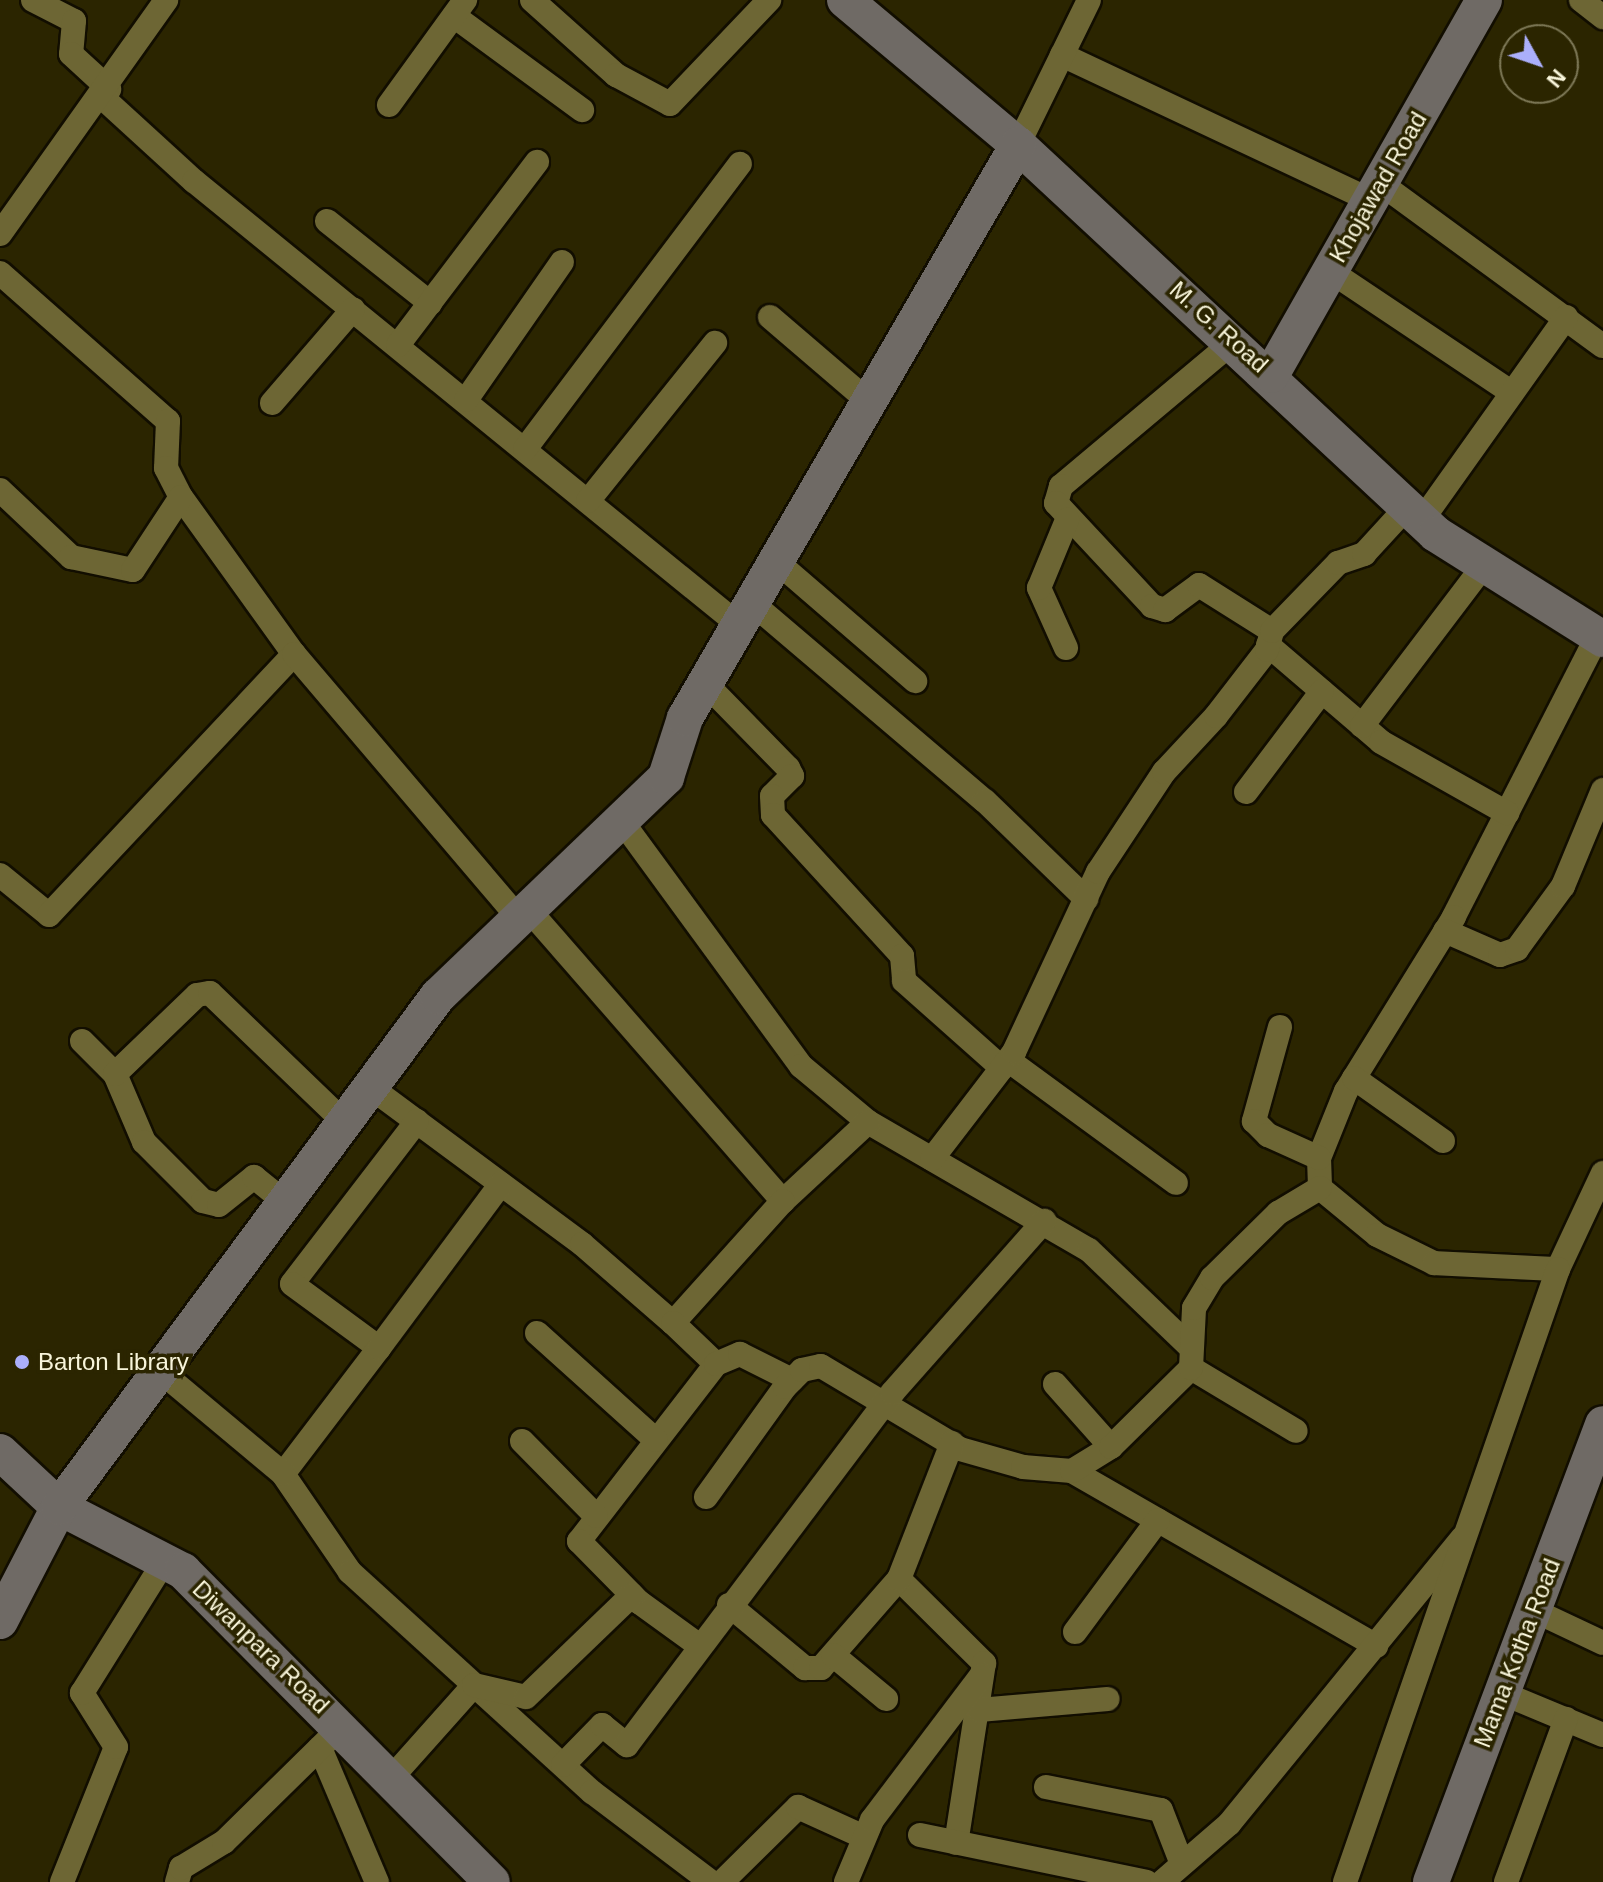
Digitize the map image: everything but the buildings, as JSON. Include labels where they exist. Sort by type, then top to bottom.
[{"type":"street","points":[[33,0],[74,21],[71,54],[106,93],[353,309],[588,501],[745,614],[985,801],[1086,899]]},
{"type":"street","points":[[532,0],[604,66],[670,104],[769,0]]},
{"type":"street","name":"M. G. Road","points":[[845,0],[1018,145],[1271,375],[1415,513],[1484,565],[1600,637]]},
{"type":"street","points":[[0,1621],[59,1507],[438,996],[666,777],[705,683],[1018,145],[1089,0]]},
{"type":"street","name":"Khojawad Road","points":[[1271,375],[1484,0]]},
{"type":"street","points":[[1581,0],[1603,17]]},
{"type":"street","points":[[0,234],[106,93],[156,6]]},
{"type":"street","points":[[389,105],[460,8],[582,110]]},
{"type":"street","points":[[1062,55],[1375,192],[1566,317],[1603,346]]},
{"type":"street","points":[[398,345],[537,162]]},
{"type":"street","points":[[525,449],[740,164]]},
{"type":"street","points":[[327,221],[430,303]]},
{"type":"street","points":[[466,400],[562,262]]},
{"type":"street","points":[[1330,271],[1512,393]]},
{"type":"street","points":[[0,273],[168,421],[166,468],[181,497],[294,654],[783,1201]]},
{"type":"street","points":[[272,403],[353,309]]},
{"type":"street","points":[[770,317],[869,402]]},
{"type":"street","points":[[932,1159],[1005,1064],[1086,899],[1164,772],[1270,638],[1338,563],[1364,554],[1415,513],[1512,393],[1566,317]]},
{"type":"street","points":[[1234,341],[1061,486],[1056,503],[1067,520],[1152,606],[1165,610],[1199,585],[1270,638],[1362,726],[1507,813]]},
{"type":"street","points":[[588,501],[715,343]]},
{"type":"street","points":[[0,490],[71,557],[133,570],[181,497]]},
{"type":"street","points":[[1066,648],[1039,588],[1067,520]]},
{"type":"street","points":[[776,561],[915,681]]},
{"type":"street","points":[[1362,726],[1484,565]]},
{"type":"street","points":[[1558,1269],[1434,1263],[1377,1235],[1320,1188],[1319,1158],[1354,1078],[1445,931],[1600,637]]},
{"type":"street","points":[[0,875],[49,915],[294,654]]},
{"type":"street","points":[[705,683],[788,768],[792,776],[772,796],[773,815],[902,956],[904,981],[1005,1064],[1176,1183]]},
{"type":"street","points":[[1246,792],[1322,691]]},
{"type":"street","points":[[1445,931],[1500,955],[1517,949],[1563,886],[1603,790]]},
{"type":"street","points":[[621,820],[801,1066],[868,1122],[1044,1221],[1089,1250],[1190,1357],[1296,1431]]},
{"type":"street","points":[[115,1074],[197,995],[210,993],[344,1122]]},
{"type":"street","points":[[1280,1027],[1254,1121],[1268,1135],[1319,1158]]},
{"type":"street","points":[[82,1041],[115,1074],[144,1142],[203,1201],[219,1205],[254,1177],[285,1202]]},
{"type":"street","points":[[1354,1078],[1443,1141]]},
{"type":"street","points":[[370,1087],[501,1184],[673,1323],[716,1364]]},
{"type":"street","points":[[379,1348],[292,1284],[417,1121]]},
{"type":"street","points":[[673,1323],[783,1201],[868,1122]]},
{"type":"street","points":[[1345,1882],[1473,1523],[1558,1269],[1603,1173]]},
{"type":"street","points":[[283,1474],[501,1184]]},
{"type":"street","points":[[1072,1471],[1111,1447],[1190,1357],[1194,1308],[1212,1278],[1278,1213],[1320,1188]]},
{"type":"street","points":[[563,1765],[602,1725],[627,1745],[697,1644],[886,1402],[1044,1221]]},
{"type":"street","points":[[537,1333],[656,1440]]},
{"type":"street","points":[[697,1644],[632,1595],[579,1541],[716,1364],[740,1354],[792,1380]]},
{"type":"street","points":[[706,1497],[792,1380],[821,1366],[952,1443],[1023,1467],[1072,1471],[1376,1646]]},
{"type":"street","points":[[160,1371],[283,1474],[350,1572],[563,1765],[711,1882]]},
{"type":"street","points":[[1055,1384],[1111,1447]]},
{"type":"street","name":"Mama Kotha Road","points":[[1431,1882],[1601,1436]]},
{"type":"street","points":[[522,1441],[596,1516]]},
{"type":"street","points":[[729,1605],[805,1668],[816,1670],[833,1655],[899,1579],[952,1443]]},
{"type":"street","name":"Diwanpara Road","points":[[6,1461],[59,1507],[167,1557],[331,1737],[393,1776],[492,1882]]},
{"type":"street","points":[[1075,1632],[1158,1520]]},
{"type":"street","points":[[1162,1882],[1180,1859],[1229,1824],[1473,1523]]},
{"type":"street","points":[[62,1882],[116,1747],[82,1693],[167,1557]]},
{"type":"street","points":[[899,1579],[981,1658],[985,1671],[956,1843]]},
{"type":"street","points":[[474,1685],[526,1697],[632,1595]]},
{"type":"street","points":[[1533,1610],[1603,1643]]},
{"type":"street","points":[[833,1655],[886,1699]]},
{"type":"street","points":[[846,1882],[864,1837],[985,1671]]},
{"type":"street","points":[[393,1776],[474,1685]]},
{"type":"street","points":[[1502,1693],[1603,1735]]},
{"type":"street","points":[[979,1710],[1108,1699]]},
{"type":"street","points":[[1506,1882],[1566,1719]]},
{"type":"street","points":[[177,1882],[181,1868],[224,1842],[331,1737],[377,1882]]},
{"type":"street","points":[[1046,1787],[1161,1810],[1180,1859]]},
{"type":"street","points":[[722,1882],[798,1807],[864,1837]]},
{"type":"street","points":[[920,1835],[1146,1882]]},
{"type":"place","name":"Barton Library","points":[[22,1362]]}]
